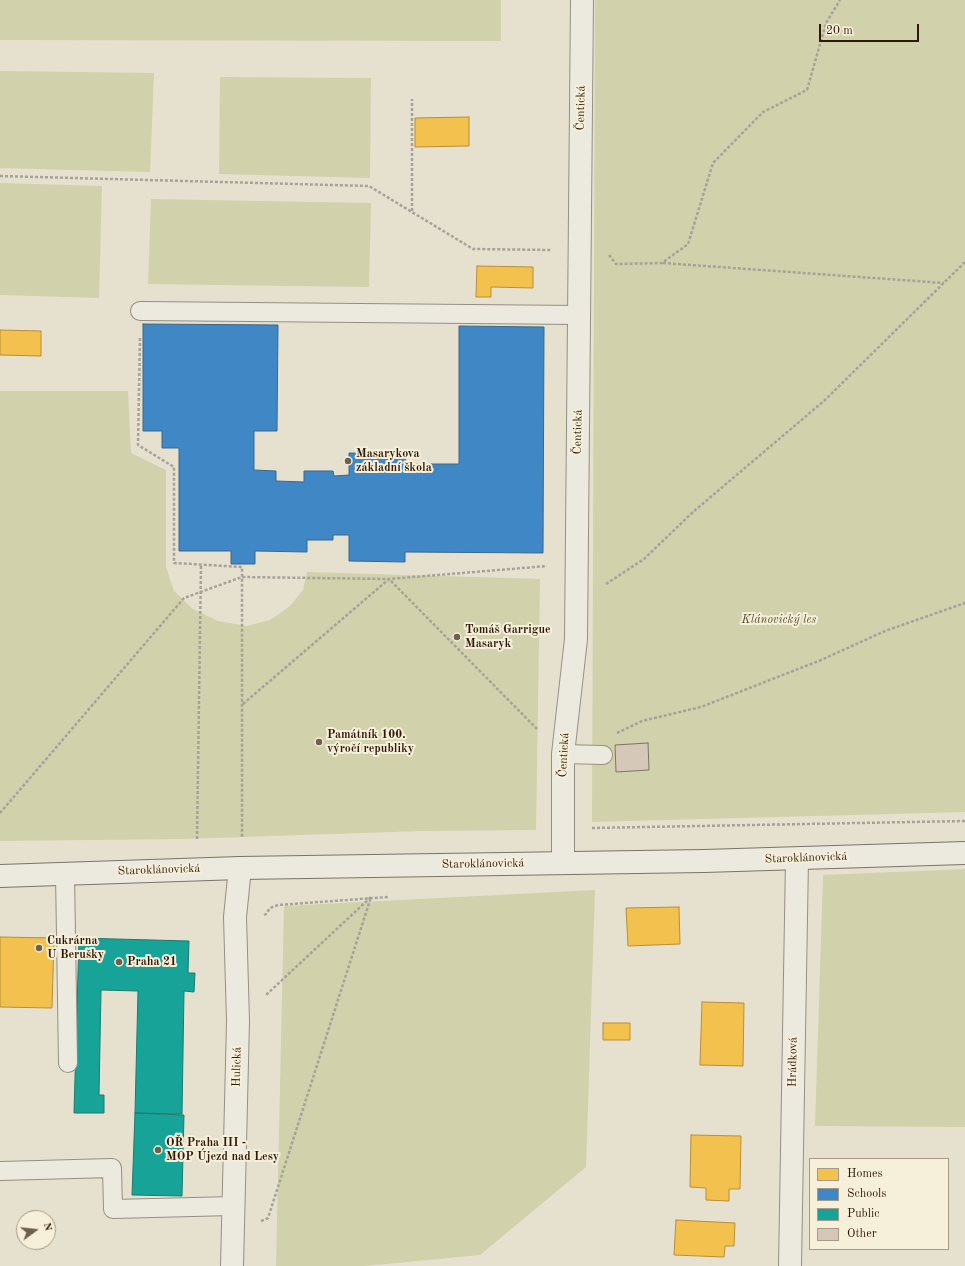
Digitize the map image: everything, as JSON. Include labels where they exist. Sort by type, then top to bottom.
[{"type":"street","name":"Čentická","points":[[563,863],[563,754],[576,639],[582,0]]},
{"type":"street","name":"Staroklánovická","points":[[0,876],[240,868],[797,859],[965,853]]},
{"type":"street","name":"Hrádková","points":[[790,1266],[797,859]]},
{"type":"street","name":"Hulická","points":[[232,1266],[238,1021],[235,917],[240,868]]},
{"type":"lane","points":[[140,311],[579,315]]},
{"type":"lane","points":[[563,754],[603,755]]},
{"type":"lane","points":[[65,873],[68,1063]]},
{"type":"lane","points":[[0,1171],[112,1168],[113,1209],[234,1206]]},
{"type":"path","points":[[662,263],[688,244],[713,163],[763,112],[807,90],[826,23],[840,0]]},
{"type":"path","points":[[412,99],[412,212]]},
{"type":"path","points":[[0,176],[369,186],[473,249],[559,250]]},
{"type":"path","points":[[580,222],[616,264],[662,263],[944,283]]},
{"type":"path","points":[[576,596],[601,588],[644,560],[693,512],[825,400],[965,262]]},
{"type":"path","points":[[140,311],[138,444],[174,467],[174,563],[242,567],[242,837]]},
{"type":"path","points":[[197,838],[201,564]]},
{"type":"path","points":[[0,814],[184,598],[242,577],[389,579],[552,565]]},
{"type":"path","points":[[242,704],[389,579]]},
{"type":"path","points":[[389,579],[538,730]]},
{"type":"path","points":[[603,755],[617,733],[642,720],[701,707],[821,660],[885,631],[965,603]]},
{"type":"path","points":[[591,828],[965,821]]},
{"type":"path","points":[[233,1234],[268,1218],[371,897],[238,1021]]},
{"type":"green space","points":[[0,0],[501,0],[501,41],[0,40]]},
{"type":"green space","name":"Klánovický les","points":[[595,0],[965,0],[965,812],[592,822]]},
{"type":"green space","points":[[0,71],[154,73],[150,172],[0,168]]},
{"type":"green space","points":[[220,77],[371,78],[370,178],[219,174]]},
{"type":"green space","points":[[0,183],[102,186],[99,298],[0,295]]},
{"type":"green space","points":[[151,199],[371,203],[369,287],[148,284]]},
{"type":"green space","points":[[0,391],[128,391],[131,453],[166,470],[166,567],[174,591],[193,609],[218,621],[247,626],[270,620],[290,606],[303,590],[307,572],[540,579],[536,830],[422,831],[183,839],[0,841]]},
{"type":"green space","points":[[965,869],[965,1127],[815,1126],[823,875]]},
{"type":"green space","points":[[595,890],[586,1167],[480,1255],[365,1266],[276,1266],[284,906]]},
{"type":"building: Homes","points":[[469,117],[469,146],[415,147],[415,118]]},
{"type":"building: Homes","points":[[477,266],[533,267],[533,288],[491,287],[491,297],[476,297]]},
{"type":"building: Homes","points":[[0,330],[41,331],[41,356],[0,355]]},
{"type":"building: Homes","points":[[679,907],[680,944],[628,946],[626,908]]},
{"type":"building: Homes","points":[[0,937],[54,938],[52,1008],[0,1007]]},
{"type":"building: Homes","points":[[702,1002],[744,1003],[743,1066],[700,1065]]},
{"type":"building: Homes","points":[[603,1023],[630,1023],[630,1040],[603,1040]]},
{"type":"building: Homes","points":[[691,1135],[741,1136],[740,1189],[729,1189],[729,1201],[706,1200],[706,1188],[690,1187]]},
{"type":"building: Homes","points":[[676,1220],[735,1223],[734,1246],[725,1246],[724,1257],[674,1255]]},
{"type":"building: Schools","points":[[143,324],[278,325],[277,431],[254,431],[254,470],[276,471],[276,481],[304,482],[304,471],[333,471],[334,476],[349,475],[349,453],[405,454],[406,464],[459,464],[459,326],[544,327],[543,553],[405,552],[405,562],[349,561],[349,535],[333,535],[333,540],[307,540],[307,552],[255,551],[255,564],[231,564],[231,551],[179,551],[179,448],[162,448],[162,431],[143,431]]},
{"type":"building: Public","points":[[79,938],[189,941],[188,973],[195,973],[194,992],[184,991],[182,1114],[135,1113],[138,991],[101,990],[99,1095],[104,1095],[104,1113],[74,1113]]},
{"type":"building: Public","points":[[135,1113],[184,1115],[182,1196],[132,1195]]},
{"type":"building: Other","points":[[648,743],[649,770],[616,772],[615,745]]},
{"type":"place","name":"Masarykova základní škola","points":[[348,461]]},
{"type":"place","name":"Tomáš Garrigue Masaryk","points":[[457,637]]},
{"type":"place","name":"Památník 100. výročí republiky","points":[[319,742]]},
{"type":"place","name":"Cukrárna U Berušky","points":[[39,948]]},
{"type":"place","name":"Praha 21","points":[[119,962]]},
{"type":"place","name":"OŘ Praha III - MOP Újezd nad Lesy","points":[[158,1150]]}]
